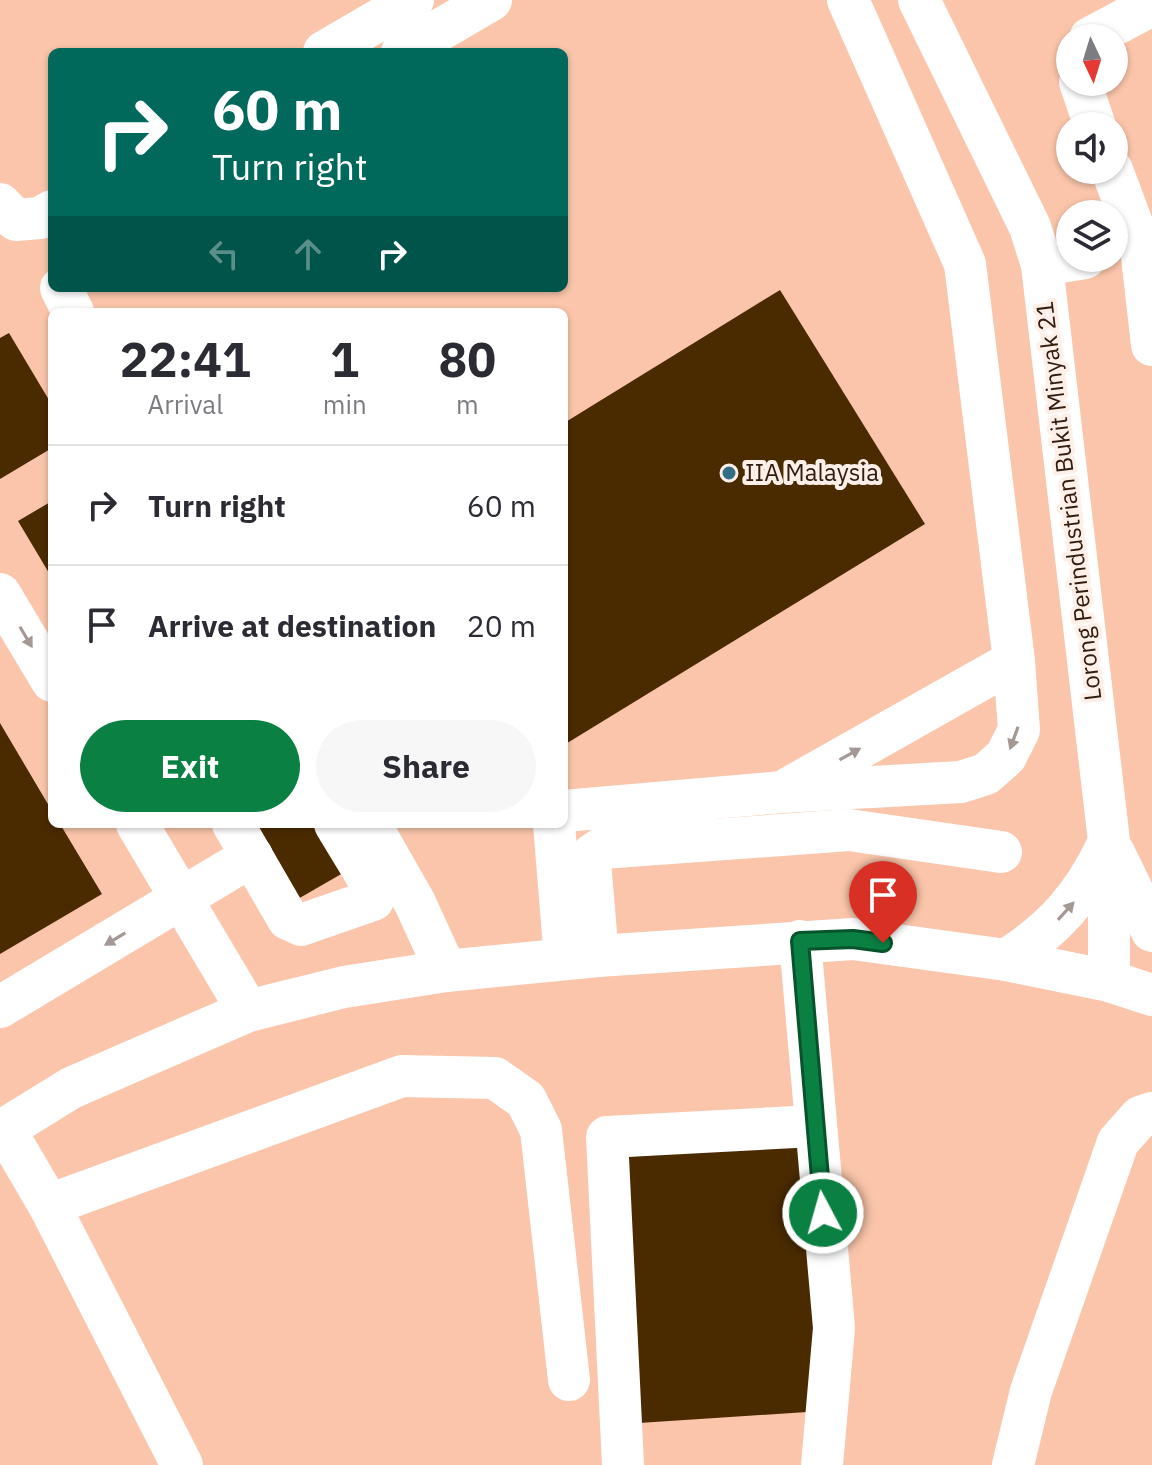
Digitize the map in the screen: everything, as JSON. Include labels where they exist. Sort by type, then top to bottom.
[{"type":"street","points":[[331,48],[413,0]]},
{"type":"street","points":[[409,48],[491,0]]},
{"type":"street","points":[[568,811],[782,792],[961,782],[986,774],[1006,756],[1019,730],[1014,661],[965,264],[848,0]]},
{"type":"street","name":"Lorong Perindustrian Bukit Minyak 21","points":[[919,0],[1030,227],[1042,265],[1109,841],[1109,981]]},
{"type":"street","points":[[1116,24],[1152,5]]},
{"type":"street","points":[[0,204],[16,220],[40,218],[48,213]]},
{"type":"street","points":[[1128,250],[1152,345]]},
{"type":"street","points":[[1042,265],[1056,263]]},
{"type":"street","points":[[0,594],[48,674]]},
{"type":"street","points":[[782,792],[1014,661]]},
{"type":"street","points":[[139,828],[248,1011]]},
{"type":"street","points":[[0,1007],[182,899],[243,840],[288,919],[301,925],[312,924],[373,900],[375,893],[337,828]]},
{"type":"street","points":[[372,828],[415,903],[446,971]]},
{"type":"street","points":[[555,828],[582,958]]},
{"type":"street","points":[[582,958],[590,862],[596,850],[602,848],[849,830],[1001,852]]},
{"type":"street","points":[[1109,841],[1152,931]]},
{"type":"street","points":[[1006,960],[1040,938],[1069,910],[1092,878],[1109,841]]},
{"type":"street","points":[[182,1465],[49,1205],[2,1131],[71,1088],[248,1011],[344,987],[446,971],[582,958],[853,939],[1006,960],[1109,981],[1152,995]]},
{"type":"street","points":[[800,941],[834,1328],[822,1465]]},
{"type":"street","points":[[49,1205],[402,1076],[495,1078],[526,1100],[541,1130],[569,1380]]},
{"type":"street","points":[[1013,1465],[1031,1391],[1118,1142],[1140,1117],[1152,1113]]},
{"type":"street","points":[[623,1465],[607,1137],[814,1126]]},
{"type":"building","name":"IIA Malaysia","points":[[780,290],[925,524],[568,743],[568,421]]},
{"type":"building","points":[[9,333],[48,398],[48,450],[0,479],[0,338]]},
{"type":"building","points":[[48,503],[48,571],[18,521]]},
{"type":"building","points":[[0,723],[48,804],[48,828],[62,828],[102,894],[0,954]]},
{"type":"building","points":[[248,828],[317,828],[343,873],[291,903]]},
{"type":"building","points":[[805,1145],[822,1411],[639,1423],[622,1157]]},
{"type":"place","name":"IIA Malaysia","points":[[729,473]]},
{"type":"route","points":[[823,1213],[800,941],[853,939],[883,943]]}]
